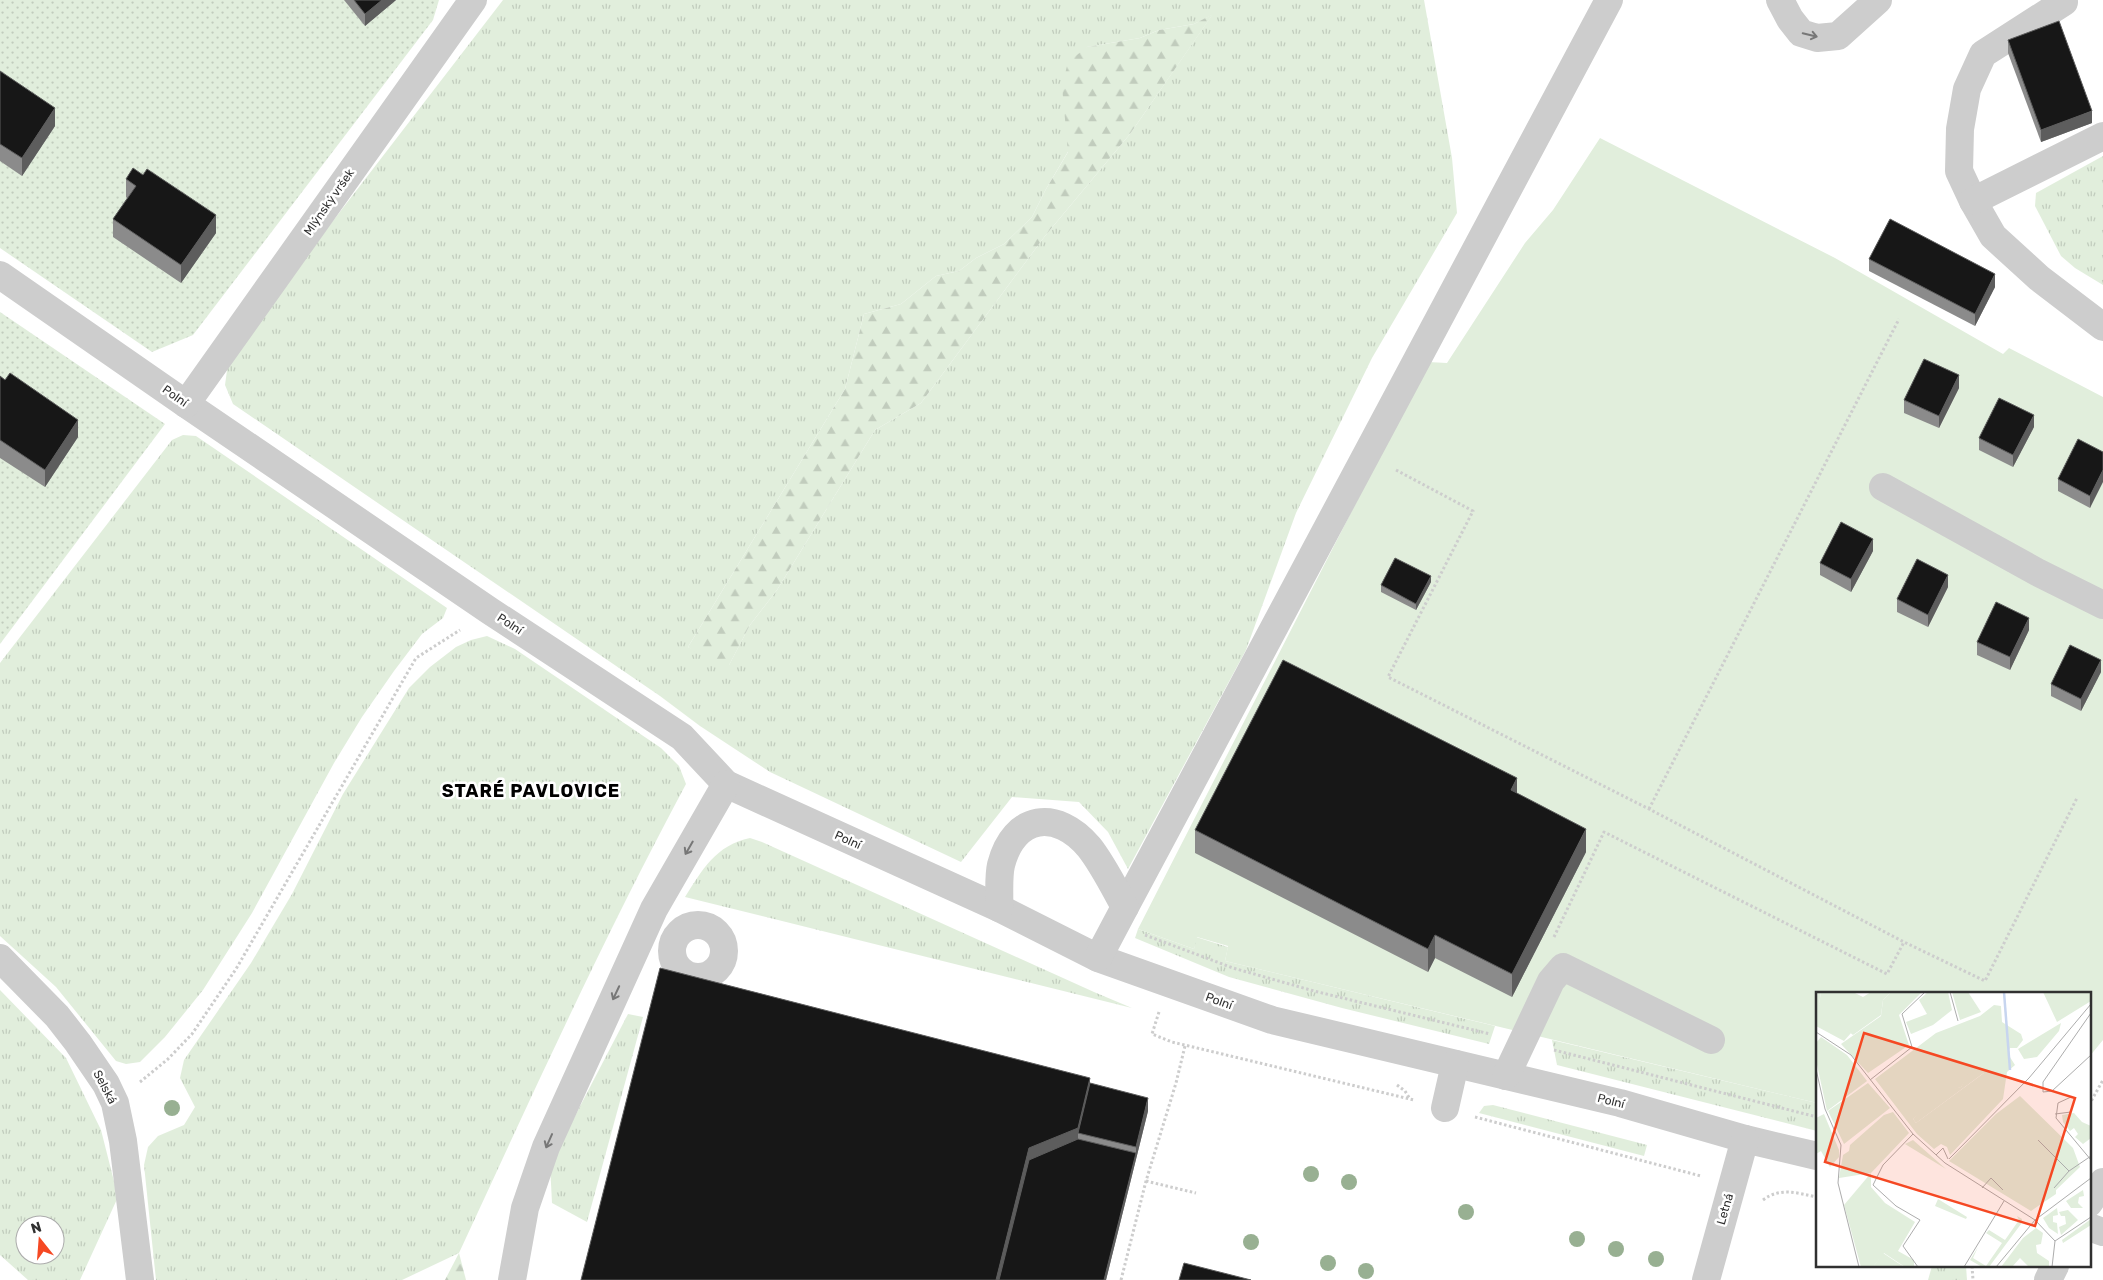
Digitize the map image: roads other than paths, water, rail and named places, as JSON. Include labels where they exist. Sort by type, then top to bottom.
[{"type":"street","name":"Mlýnský vršek","points":[[186,404],[473,0]]},
{"type":"street","points":[[1098,958],[1609,0]]},
{"type":"street","points":[[1780,0],[1801,33],[1817,38],[1838,36],[1878,0]]},
{"type":"street","points":[[2064,2],[1984,54],[1967,90],[1960,129],[1959,171],[1993,236],[2039,278],[2103,327]]},
{"type":"street","points":[[1973,201],[2103,136]]},
{"type":"street","name":"Polní","points":[[0,275],[490,611],[682,737],[726,784],[999,908],[1098,958],[1272,1020],[1620,1103],[1745,1139],[1816,1156]]},
{"type":"street","points":[[1883,487],[2037,572],[2103,605]]},
{"type":"street","points":[[512,1280],[525,1208],[546,1147],[654,910],[726,784]]},
{"type":"street","points":[[999,908],[1001,866],[1011,841],[1026,826],[1036,822],[1046,822],[1062,824],[1089,847],[1121,916]]},
{"type":"street","name":"Selská","points":[[0,958],[57,1016],[95,1068],[115,1103],[123,1141],[140,1280]]},
{"type":"street","points":[[1506,1076],[1551,982],[1563,967],[1711,1040]]},
{"type":"street","points":[[1445,1108],[1455,1064]]},
{"type":"street","name":"Letná","points":[[1706,1280],[1745,1139]]},
{"type":"street","points":[[2090,1202],[2103,1182]]},
{"type":"street","points":[[2090,1227],[2103,1232]]},
{"type":"street","points":[[2048,1280],[2054,1268]]},
{"type":"district","name":"STARÉ PAVLOVICE","points":[[531,791]]}]
